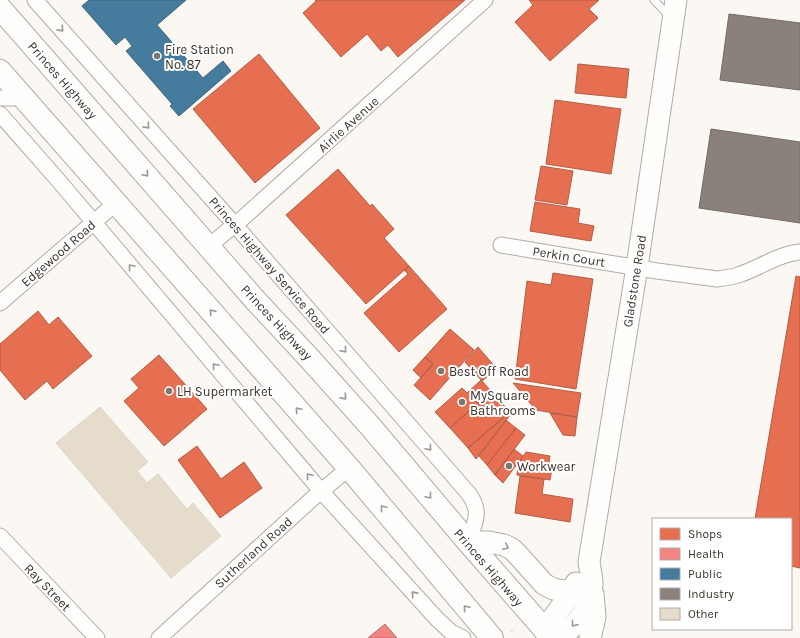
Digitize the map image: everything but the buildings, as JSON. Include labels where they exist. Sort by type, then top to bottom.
[{"type":"highway","name":"Princes Highway","points":[[0,8],[256,301],[370,426],[549,636]]},
{"type":"highway","points":[[0,71],[349,468],[501,635]]},
{"type":"main road","name":"Gladstone Road","points":[[549,636],[573,626],[585,609],[590,596],[592,584],[589,562],[637,267],[676,0]]},
{"type":"main road","points":[[468,542],[489,542],[504,545],[512,549],[547,586],[553,589],[570,592]]},
{"type":"main road","name":"Gladstone Road","points":[[549,636],[564,603],[589,562]]},
{"type":"main road","points":[[590,638],[595,620],[592,584]]},
{"type":"street","name":"Princes Highway Service Road","points":[[35,0],[235,224],[469,494],[476,506],[477,516],[468,542]]},
{"type":"street","name":"Airlie Avenue","points":[[209,246],[485,0]]},
{"type":"street","points":[[0,98],[24,98]]},
{"type":"street","points":[[0,114],[58,180],[321,491],[437,619],[451,632],[463,638]]},
{"type":"street","name":"Edgewood Road","points":[[0,303],[116,203]]},
{"type":"street","name":"Perkin Court","points":[[502,245],[708,279],[741,275],[790,253],[800,252]]},
{"type":"street","name":"Sutherland Road","points":[[158,638],[321,491],[349,468]]},
{"type":"street","name":"Ray Street","points":[[2,543],[97,638]]},
{"type":"lane","points":[[654,0],[673,20]]},
{"type":"path","points":[[501,635],[514,630]]},
{"type":"place","name":"Fire Station No. 87","points":[[157,56]]},
{"type":"place","name":"Best Off Road","points":[[441,371]]},
{"type":"place","name":"LH Supermarket","points":[[169,391]]},
{"type":"place","name":"MySquare Bathrooms","points":[[462,402]]},
{"type":"place","name":"Workwear","points":[[509,466]]}]
